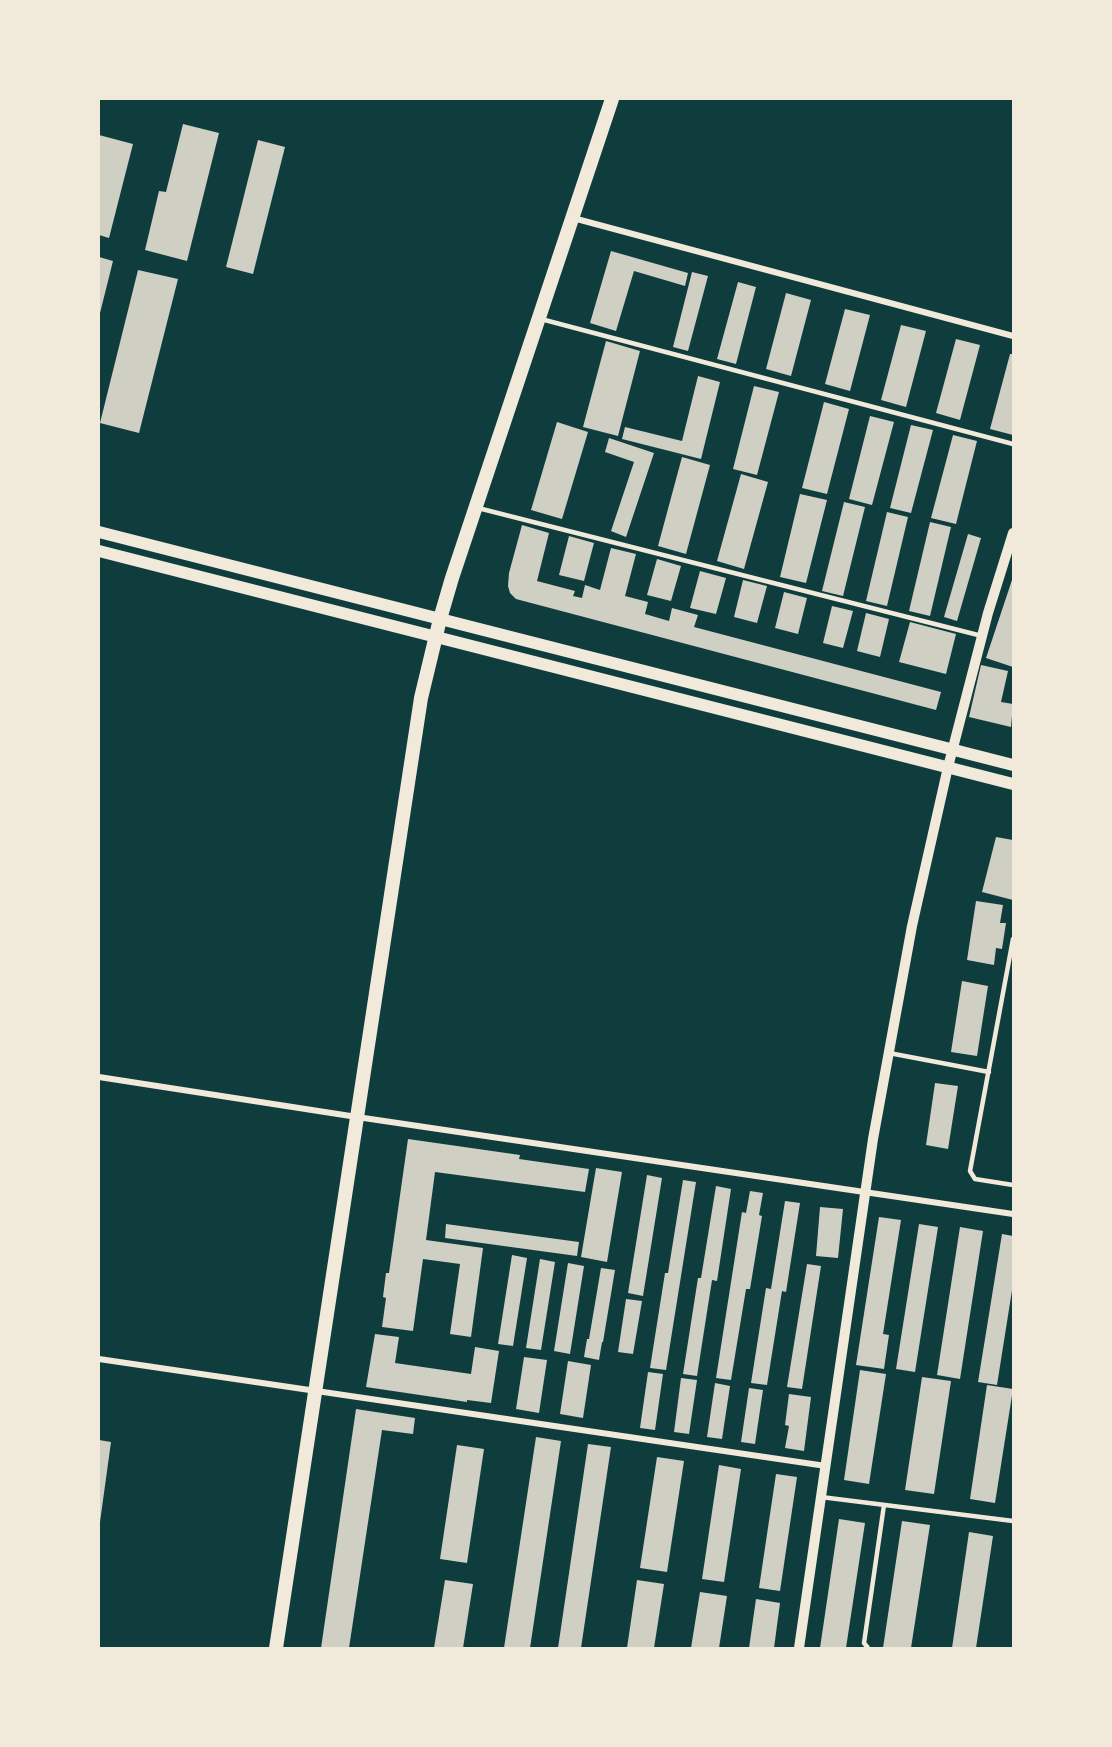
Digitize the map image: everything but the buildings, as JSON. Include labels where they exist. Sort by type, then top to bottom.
[{"type":"main road","points":[[276,1648],[421,698],[440,619],[612,99]]},
{"type":"main road","points":[[99,532],[1013,765]]},
{"type":"main road","points":[[99,551],[1013,784]]},
{"type":"street","points":[[572,218],[1013,336]]},
{"type":"street","points":[[799,1648],[873,1139],[912,926],[948,767],[982,636],[1013,532]]},
{"type":"street","points":[[99,1077],[1013,1214]]},
{"type":"street","points":[[99,1359],[826,1466]]},
{"type":"lane","points":[[539,318],[1013,444]]},
{"type":"lane","points":[[476,508],[982,636]]},
{"type":"lane","points":[[1013,939],[970,1171],[975,1179],[1013,1185]]},
{"type":"lane","points":[[889,1053],[989,1072]]},
{"type":"lane","points":[[821,1497],[1013,1521]]},
{"type":"lane","points":[[868,1648],[864,1643],[884,1505]]}]
